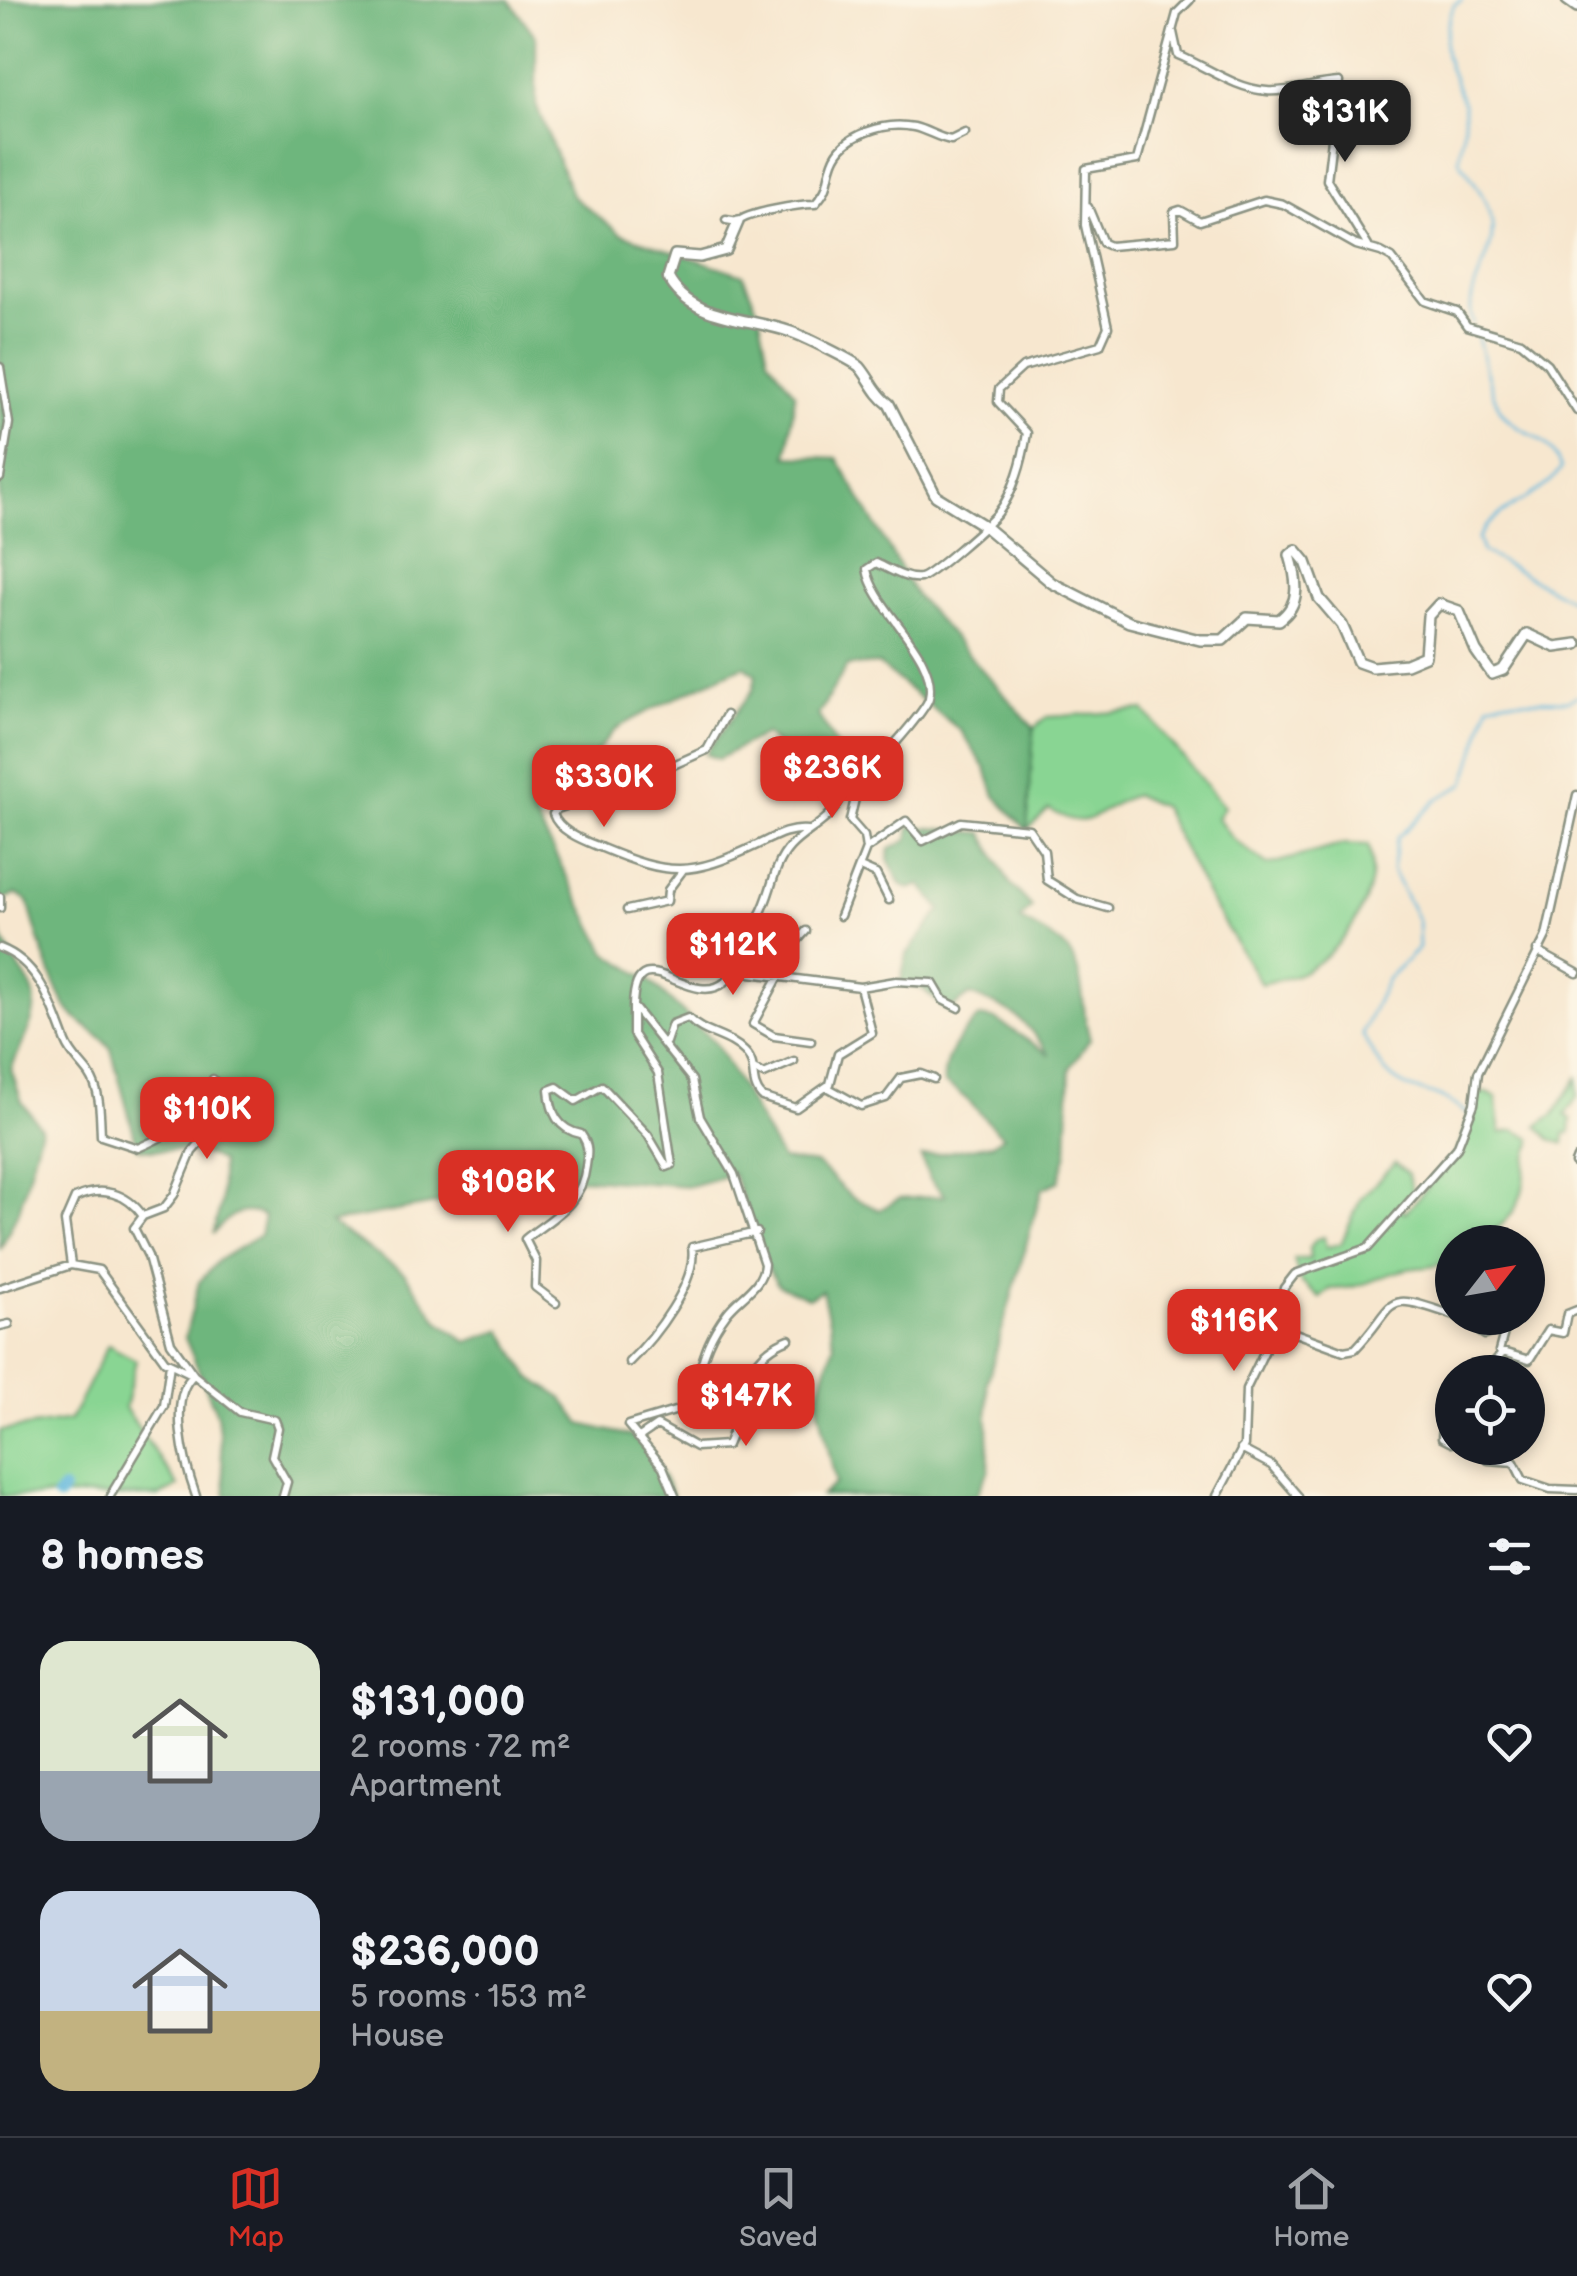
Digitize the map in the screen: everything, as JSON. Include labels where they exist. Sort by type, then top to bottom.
[{"type":"street","points":[[556,1303],[536,1287],[536,1261],[525,1239],[560,1215],[585,1182],[588,1145],[581,1134],[568,1130],[554,1116],[550,1090],[557,1087],[576,1101],[602,1086],[648,1135],[667,1167],[672,1164],[658,1074],[632,1034],[636,984],[645,973],[655,971],[703,990],[725,982],[733,971],[736,947],[761,912],[779,863],[809,830],[829,816],[862,771],[881,758],[929,698],[924,664],[867,569],[876,563],[904,576],[921,578],[937,569],[997,515],[1018,470],[1027,433],[998,402],[999,390],[1023,367],[1100,345],[1108,327],[1085,226],[1086,169],[1136,160],[1177,13],[1190,0]]},
{"type":"street","points":[[1567,0],[1577,7]]},
{"type":"street","points":[[1173,31],[1178,55],[1208,66],[1234,83],[1266,92],[1338,82],[1340,103],[1327,180],[1369,248]]},
{"type":"street","points":[[965,133],[952,140],[911,126],[856,134],[843,142],[832,164],[830,188],[815,204],[773,213],[748,212],[738,222],[726,250],[700,257],[675,256],[668,277],[682,300],[746,322],[792,332],[857,364],[888,404],[936,496],[982,525],[1052,583],[1130,622],[1200,640],[1223,640],[1247,618],[1273,621],[1285,617],[1296,602],[1290,555],[1296,550],[1306,562],[1319,598],[1342,625],[1358,662],[1366,667],[1406,664],[1425,656],[1428,616],[1439,604],[1459,610],[1476,652],[1492,674],[1503,670],[1527,634],[1555,647],[1577,644]]},
{"type":"street","points":[[1087,206],[1103,243],[1110,246],[1175,240],[1174,212],[1180,210],[1200,221],[1264,200],[1283,204],[1392,258],[1425,301],[1457,312],[1467,326],[1486,328],[1521,342],[1548,364],[1577,411]]},
{"type":"street","points":[[726,220],[738,222]]},
{"type":"street","points":[[0,367],[9,423],[0,478]]},
{"type":"street","points":[[726,715],[707,750],[557,809],[552,814],[556,824],[586,842],[665,872],[716,863],[784,832],[809,830]]},
{"type":"street","points":[[840,916],[866,849],[864,836],[850,820],[862,771]]},
{"type":"street","points":[[1217,1496],[1242,1449],[1246,1389],[1276,1326],[1284,1288],[1295,1274],[1368,1248],[1457,1148],[1474,1104],[1478,1072],[1538,951],[1557,899],[1577,794]]},
{"type":"street","points":[[866,849],[906,822],[923,841],[962,822],[1030,829],[1044,851],[1048,880],[1077,899],[1108,908]]},
{"type":"street","points":[[860,868],[876,874],[890,900]]},
{"type":"street","points":[[627,910],[669,900],[668,890],[684,870]]},
{"type":"street","points":[[0,897],[0,908]]},
{"type":"street","points":[[806,931],[785,954],[782,976],[753,1024],[774,1036],[812,1042]]},
{"type":"street","points":[[0,948],[12,952],[33,973],[55,1006],[67,1044],[91,1076],[100,1103],[101,1136],[138,1148],[150,1143],[194,1114],[204,1104],[213,1078],[216,1083],[219,1121],[192,1152],[174,1195],[158,1211],[142,1216]]},
{"type":"street","points":[[1538,951],[1568,972],[1577,973]]},
{"type":"street","points":[[733,971],[860,987],[896,982],[933,984],[944,1000],[959,1008]]},
{"type":"street","points":[[753,1068],[756,1090],[779,1105],[800,1107],[827,1087],[838,1054],[872,1033],[860,987]]},
{"type":"street","points":[[632,1006],[692,1080],[700,1117],[734,1174],[756,1232],[764,1272],[727,1314],[702,1351],[688,1407],[628,1425],[663,1467],[674,1496]]},
{"type":"street","points":[[666,1044],[672,1024],[688,1018],[700,1030],[737,1045],[753,1068],[764,1074],[794,1061]]},
{"type":"street","points":[[827,1087],[861,1106],[888,1096],[901,1078],[920,1074],[934,1079]]},
{"type":"street","points":[[71,1265],[65,1221],[74,1198],[96,1191],[124,1195],[142,1216]]},
{"type":"street","points":[[142,1216],[135,1233],[148,1256],[166,1328],[194,1375]]},
{"type":"street","points":[[628,1362],[650,1341],[690,1278],[692,1247],[756,1232]]},
{"type":"street","points":[[0,1288],[71,1265],[84,1264],[107,1277],[136,1324],[170,1363],[194,1375],[240,1412],[275,1420],[278,1428],[272,1456],[287,1482],[283,1496]]},
{"type":"street","points":[[1276,1326],[1344,1350],[1355,1349],[1374,1320],[1397,1301],[1409,1300],[1435,1309]]},
{"type":"street","points":[[1504,1335],[1502,1354],[1530,1360],[1548,1330],[1563,1333],[1568,1314],[1577,1310]]},
{"type":"street","points":[[638,1438],[657,1425],[696,1447],[727,1445],[739,1394],[748,1378],[763,1355],[789,1339]]},
{"type":"street","points":[[110,1496],[164,1406],[170,1363]]},
{"type":"street","points":[[194,1375],[179,1393],[183,1446],[196,1496]]},
{"type":"street","points":[[1242,1449],[1271,1465],[1298,1496]]},
{"type":"street","points":[[1516,1465],[1523,1480],[1550,1489],[1577,1490]]},
{"type":"green space","points":[[0,0],[509,0],[536,37],[536,105],[573,197],[621,234],[743,275],[759,313],[768,358],[795,393],[787,456],[837,458],[916,596],[1034,728],[1027,830],[995,796],[986,769],[961,731],[878,664],[847,666],[818,715],[851,769],[837,800],[765,734],[718,759],[705,754],[753,690],[756,675],[745,666],[621,726],[570,785],[532,810],[607,953],[649,980],[717,1045],[782,1160],[817,1164],[850,1196],[879,1210],[899,1199],[945,1196],[929,1178],[921,1157],[992,1144],[1003,1136],[962,1095],[944,1083],[950,1055],[973,1023],[980,1017],[997,1020],[1050,1055],[1024,1024],[997,1006],[970,995],[948,1011],[923,989],[900,984],[907,954],[941,910],[921,885],[909,889],[901,884],[888,859],[890,849],[908,840],[910,826],[983,833],[1009,882],[1032,907],[1020,919],[1053,938],[1071,955],[1090,1039],[1070,1068],[1067,1152],[1059,1181],[1042,1189],[987,1383],[989,1470],[976,1496],[821,1496],[836,1483],[817,1399],[834,1344],[822,1290],[808,1298],[778,1285],[766,1266],[733,1174],[690,1186],[580,1178],[330,1223],[405,1274],[438,1320],[467,1342],[502,1330],[529,1376],[562,1398],[581,1424],[631,1436],[651,1453],[673,1496],[226,1496],[217,1414],[185,1338],[199,1282],[219,1260],[260,1235],[264,1216],[241,1212],[213,1234],[221,1202],[221,1162],[189,1151],[138,1148],[111,1049],[64,1003],[28,901],[16,894],[4,899],[0,918]]},
{"type":"green space","points":[[1144,710],[1224,807],[1217,818],[1232,838],[1267,865],[1345,844],[1368,845],[1370,881],[1358,916],[1335,947],[1306,970],[1261,984],[1210,901],[1162,807],[1135,795],[1085,820],[1064,817],[1049,809],[1027,830],[1034,728],[1047,717]]},
{"type":"green space","points":[[0,931],[34,997],[29,1029],[11,1070],[22,1102],[41,1128],[20,1207],[0,1250]]},
{"type":"green space","points":[[1577,1078],[1577,1097],[1565,1115],[1571,1119],[1564,1144],[1550,1139],[1537,1126],[1554,1114]]},
{"type":"green space","points":[[1478,1094],[1496,1097],[1501,1133],[1515,1130],[1531,1138],[1521,1196],[1508,1218],[1501,1225],[1435,1225],[1435,1265],[1408,1269],[1353,1287],[1330,1289],[1320,1298],[1300,1281],[1294,1259],[1310,1259],[1309,1248],[1316,1239],[1324,1237],[1326,1247],[1341,1244],[1361,1198],[1395,1163],[1408,1174],[1413,1192],[1400,1208],[1405,1213],[1457,1153]]},
{"type":"green space","points":[[108,1345],[136,1360],[125,1408],[178,1486],[159,1496],[0,1496],[0,1431],[70,1420]]},
{"type":"waterway","points":[[1462,0],[1454,5],[1445,35],[1446,56],[1464,110],[1459,160],[1484,198],[1492,224],[1489,250],[1472,298],[1473,323]]},
{"type":"waterway","points":[[1476,331],[1500,409],[1507,419],[1549,447],[1561,469],[1552,480],[1495,518],[1478,539],[1483,552],[1577,603]]},
{"type":"waterway","points":[[1467,1114],[1449,1101],[1399,1083],[1376,1058],[1362,1033],[1387,979],[1419,948],[1418,921],[1392,870],[1397,838],[1439,798],[1465,784],[1489,704],[1504,700],[1568,701],[1577,696]]},
{"type":"waterway","points":[[58,1496],[63,1490]]}]
